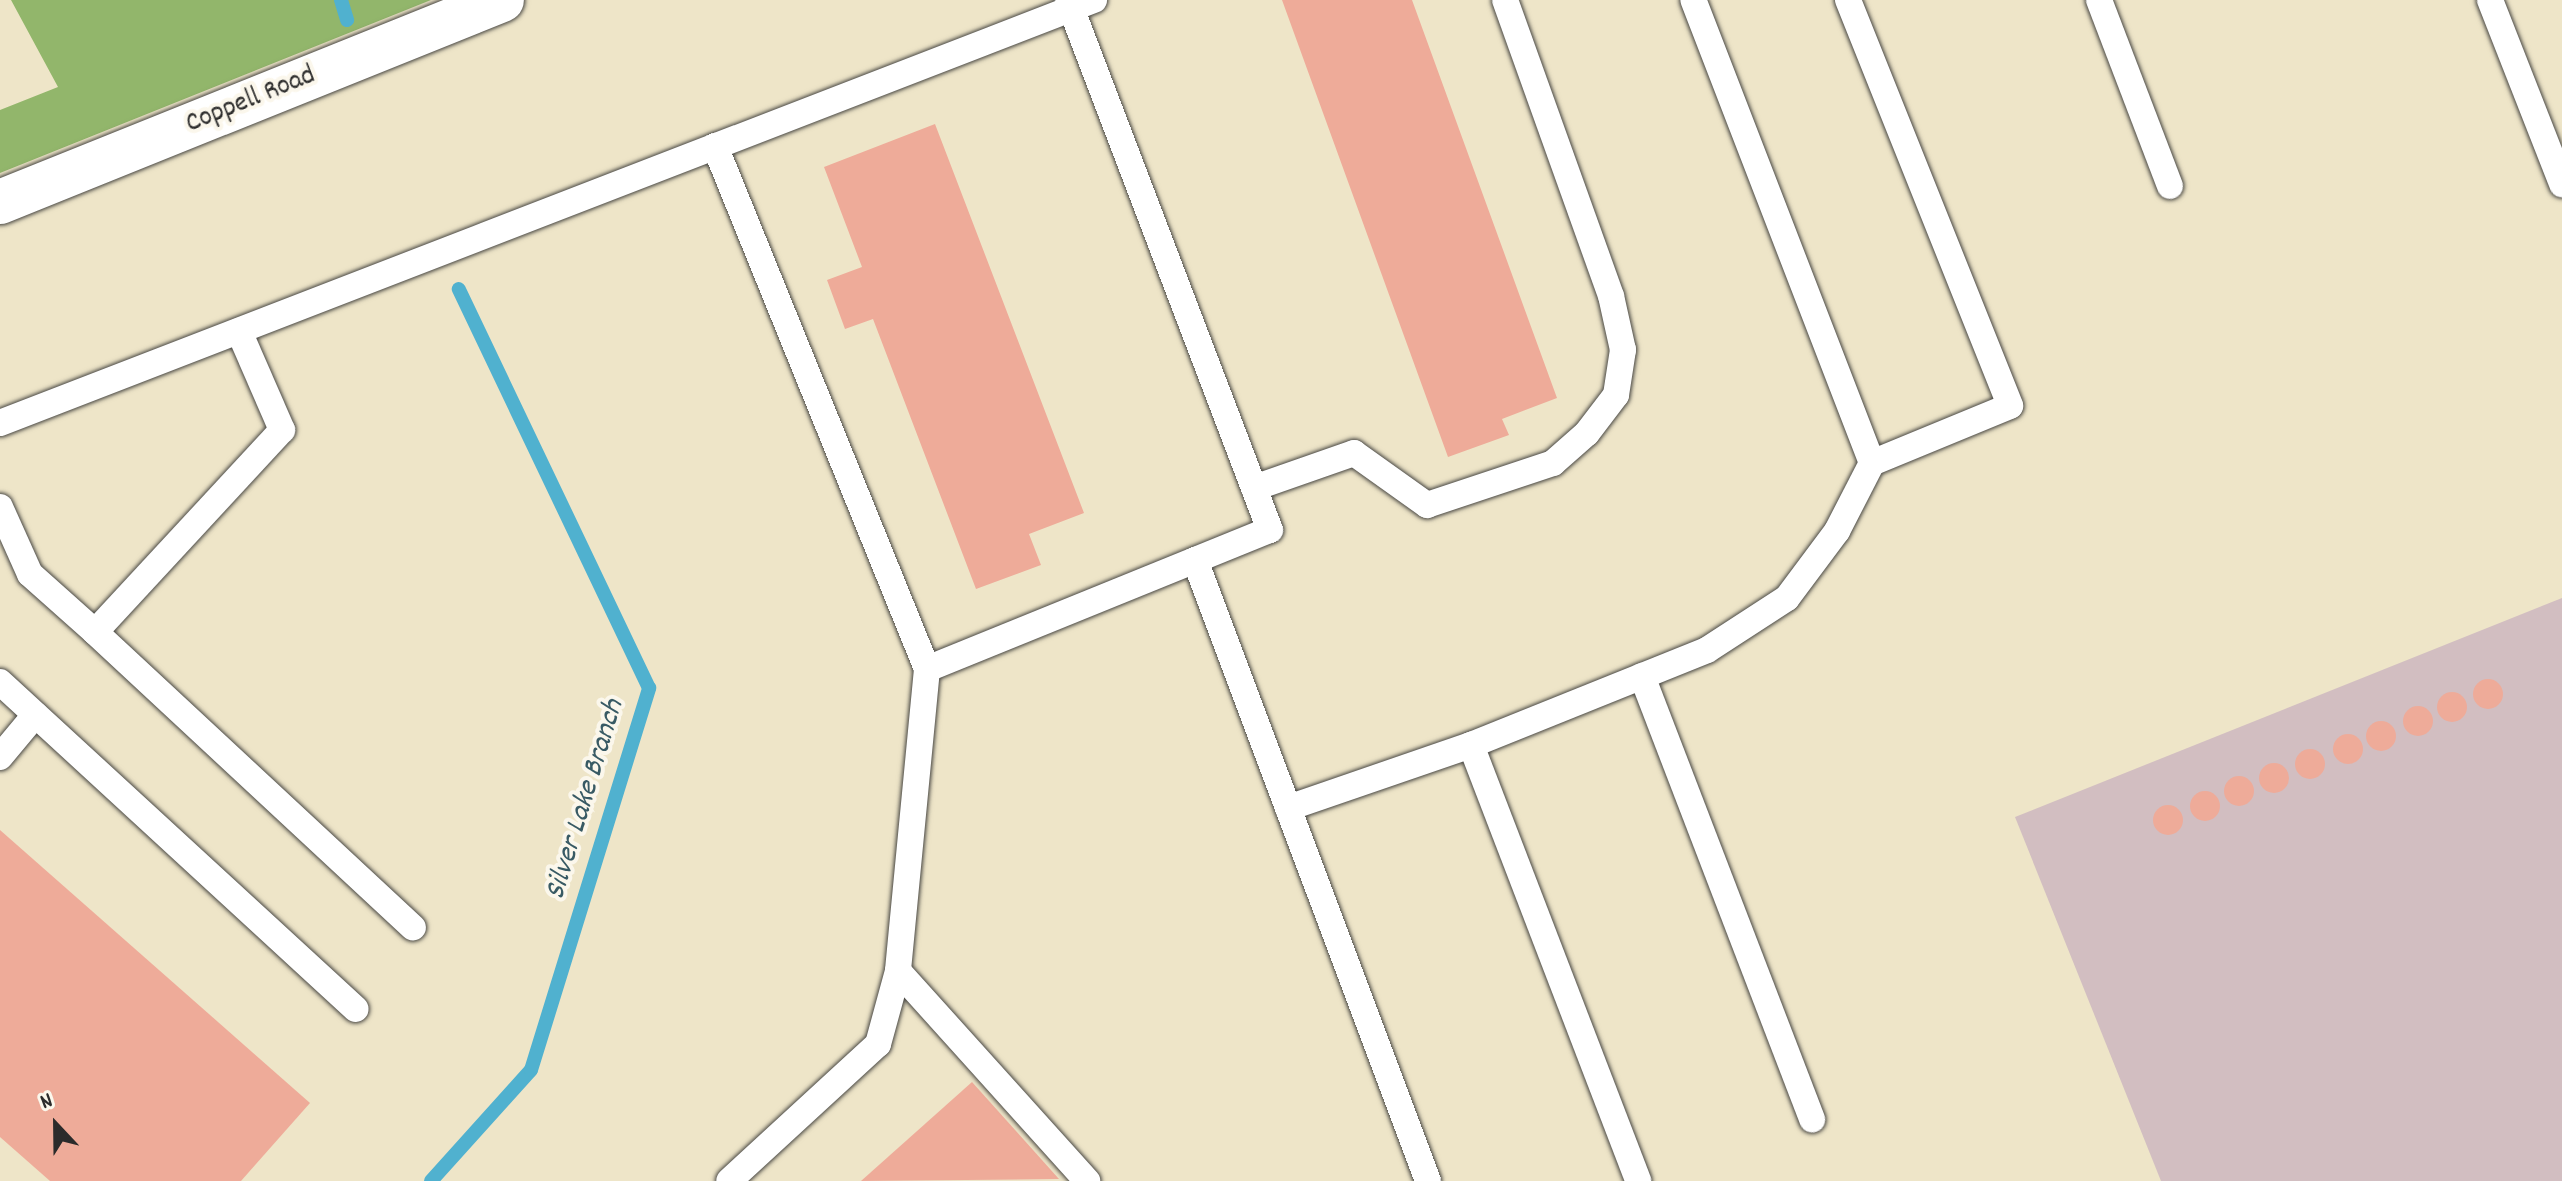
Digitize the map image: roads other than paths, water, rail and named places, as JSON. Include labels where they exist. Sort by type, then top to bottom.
[{"type":"street","name":"Coppell Road","points":[[0,202],[502,0]]},
{"type":"lane","points":[[1254,488],[1354,453],[1427,505],[1553,463],[1587,433],[1616,395],[1623,350],[1611,296],[1505,0]]},
{"type":"lane","points":[[1693,0],[1872,463]]},
{"type":"lane","points":[[1288,808],[1471,745],[1707,650],[1787,598],[1837,531],[1872,463],[2010,406],[1848,0]]},
{"type":"lane","points":[[2099,0],[2170,186]]},
{"type":"lane","points":[[2490,0],[2562,184]]},
{"type":"lane","points":[[0,423],[1077,3],[1270,530],[927,669]]},
{"type":"lane","points":[[715,146],[927,669],[898,971],[878,1044],[729,1181]]},
{"type":"lane","points":[[95,632],[282,430],[239,331]]},
{"type":"lane","points":[[0,507],[30,574],[413,927]]},
{"type":"lane","points":[[1195,560],[1428,1181]]},
{"type":"lane","points":[[1642,676],[1812,1120]]},
{"type":"lane","points":[[0,682],[355,1009]]},
{"type":"lane","points":[[0,757],[35,715]]},
{"type":"lane","points":[[1471,745],[1638,1181]]},
{"type":"lane","points":[[898,971],[1087,1181]]},
{"type":"waterway","name":"Silver Lake Branch","points":[[341,0],[347,20]]},
{"type":"waterway","name":"Silver Lake Branch","points":[[431,1181],[531,1070],[649,688],[459,289]]}]
